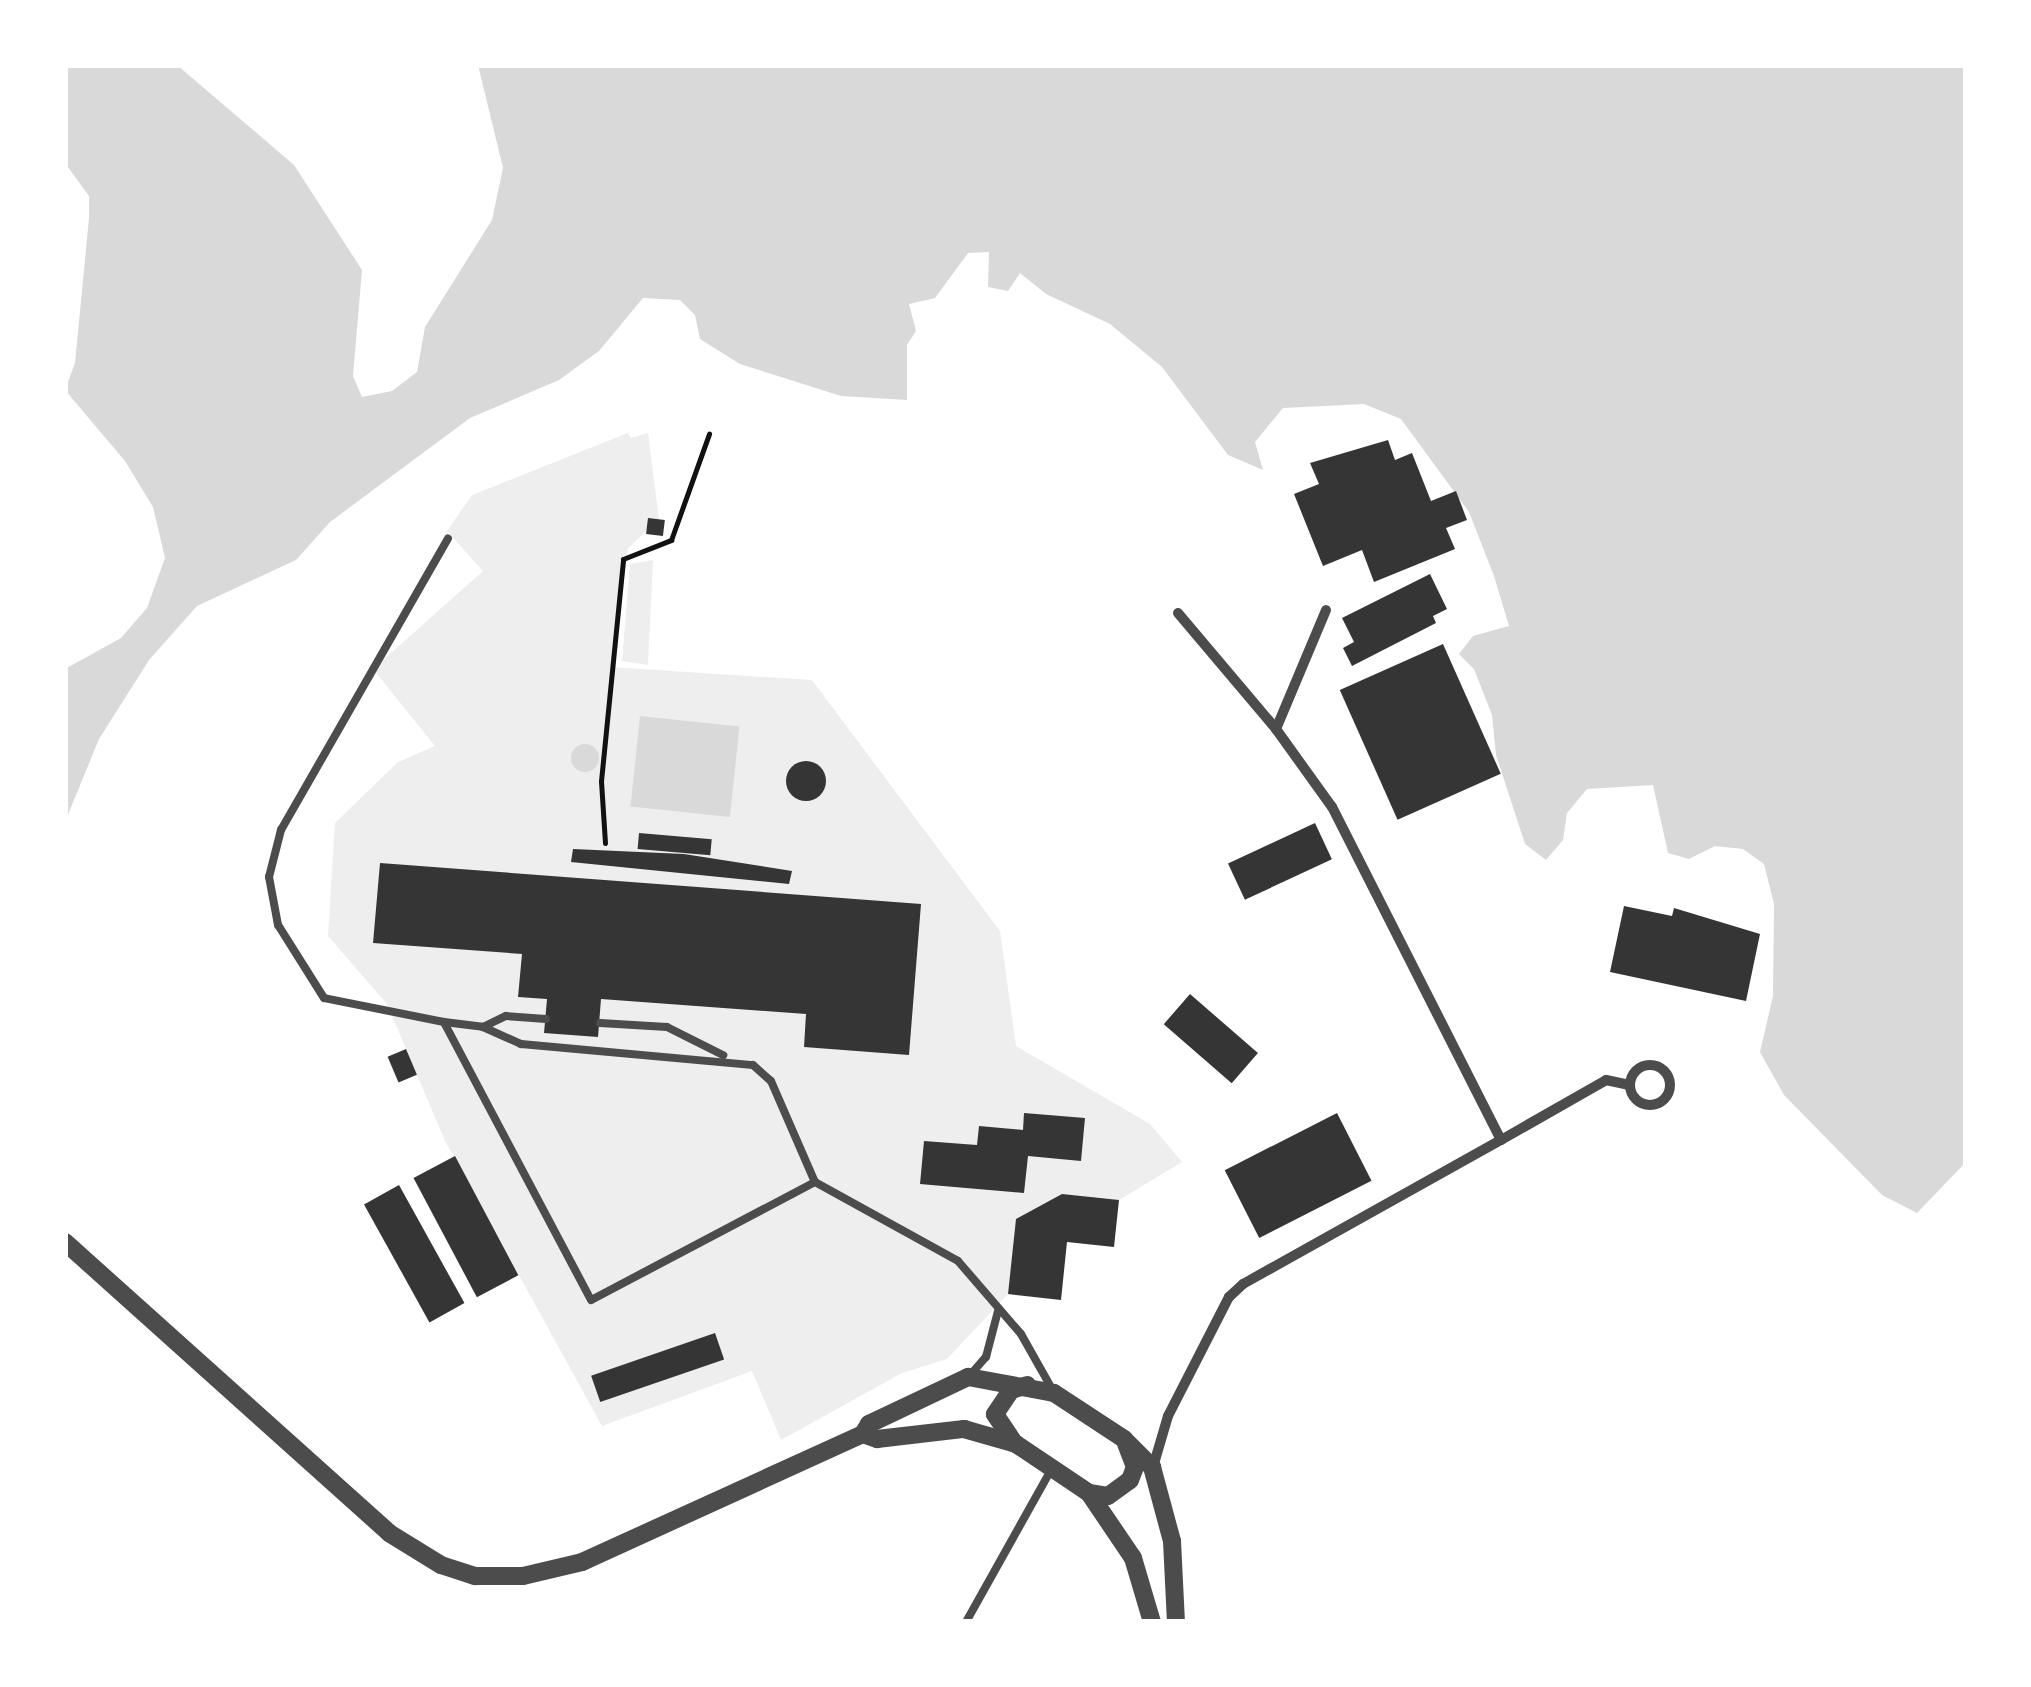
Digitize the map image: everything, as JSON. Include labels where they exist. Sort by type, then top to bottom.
[{"type":"street","points":[[1276,729],[1326,610]]},
{"type":"street","points":[[1178,613],[1276,729],[1332,807],[1501,1140]]},
{"type":"street","points":[[1152,1468],[1168,1416],[1229,1297],[1243,1284],[1606,1080],[1629,1085],[1641,1104],[1653,1105],[1670,1090],[1670,1078],[1653,1064],[1642,1066],[1629,1085]]},
{"type":"street","points":[[65,1242],[390,1533],[441,1566],[476,1576],[523,1576],[582,1562],[863,1434],[869,1424],[968,1378],[1027,1385],[1054,1393],[1124,1440],[1152,1468],[1172,1540],[1176,1622]]},
{"type":"street","points":[[1027,1385],[1011,1390],[995,1414],[1016,1444],[1089,1493],[1108,1496],[1130,1480],[1134,1467],[1124,1440]]},
{"type":"street","points":[[863,1434],[877,1439],[964,1429],[1016,1444]]},
{"type":"street","points":[[1089,1493],[1133,1558],[1152,1622]]},
{"type":"lane","points":[[448,538],[281,830],[269,877],[278,925],[324,998],[483,1027],[521,1044],[727,1058],[754,1065],[771,1080],[815,1182],[958,1261],[1021,1334],[1054,1393]]},
{"type":"lane","points":[[483,1027],[506,1016],[546,1019]]},
{"type":"lane","points":[[444,1022],[591,1300],[815,1182]]},
{"type":"lane","points":[[600,1023],[692,1034],[727,1058]]},
{"type":"lane","points":[[968,1378],[986,1358],[998,1311]]},
{"type":"lane","points":[[966,1622],[1050,1470]]},
{"type":"path","points":[[605,843],[602,782],[622,559],[671,540],[709,434]]},
{"type":"shaded area","points":[[65,65],[177,65],[294,165],[362,270],[353,376],[362,397],[392,391],[417,372],[425,327],[492,220],[503,168],[478,65],[1966,65],[1966,1162],[1917,1213],[1882,1195],[1784,1095],[1760,1052],[1773,996],[1774,904],[1764,864],[1743,849],[1715,846],[1689,859],[1668,853],[1653,785],[1587,789],[1567,813],[1563,840],[1546,860],[1525,844],[1496,755],[1492,715],[1474,669],[1459,654],[1473,636],[1509,626],[1469,512],[1401,419],[1364,404],[1283,408],[1255,442],[1263,470],[1228,455],[1162,367],[1110,324],[1046,294],[1020,273],[1008,291],[988,287],[989,252],[968,253],[935,298],[909,304],[916,331],[907,345],[907,400],[841,396],[740,364],[700,339],[695,315],[680,300],[643,298],[599,351],[559,380],[470,418],[330,522],[296,560],[197,606],[149,660],[99,739],[65,822],[65,669],[121,638],[147,608],[165,558],[153,507],[125,461],[65,390],[75,363],[89,196],[65,163]]},
{"type":"shaded area","points":[[628,433],[631,438],[648,433],[659,520],[628,548],[611,667],[812,680],[1000,931],[1016,1046],[1150,1124],[1182,1162],[1119,1200],[1017,1219],[1008,1294],[947,1359],[902,1373],[781,1440],[752,1371],[602,1426],[445,1141],[387,1004],[328,936],[335,823],[398,762],[435,746],[373,669],[483,571],[447,531],[472,495]]},
{"type":"shaded area","points":[[653,560],[648,665],[622,661],[630,564]]},
{"type":"shaded area","points":[[640,716],[739,726],[730,817],[630,807]]},
{"type":"shaded area","points":[[585,744],[595,748],[599,758],[595,768],[585,772],[575,768],[571,758],[575,748]]},
{"type":"building","points":[[1388,440],[1395,460],[1412,453],[1431,501],[1456,491],[1467,520],[1446,528],[1455,549],[1374,582],[1362,550],[1323,566],[1294,494],[1319,484],[1310,463]]},
{"type":"building","points":[[648,518],[665,520],[663,536],[646,534]]},
{"type":"building","points":[[1430,574],[1447,609],[1433,616],[1436,623],[1352,666],[1343,648],[1354,642],[1342,618]]},
{"type":"building","points":[[1443,644],[1501,774],[1398,820],[1340,690]]},
{"type":"building","points":[[806,761],[820,767],[826,781],[820,795],[806,801],[792,795],[786,781],[792,767]]},
{"type":"building","points":[[1315,823],[1332,859],[1245,900],[1228,864]]},
{"type":"building","points":[[639,833],[712,839],[710,855],[638,849]]},
{"type":"building","points":[[573,849],[684,854],[792,871],[789,884],[571,862]]},
{"type":"building","points":[[380,863],[921,904],[909,1055],[804,1047],[806,1014],[601,999],[598,1037],[544,1033],[547,999],[518,997],[522,954],[373,943]]},
{"type":"building","points":[[1624,906],[1672,916],[1674,908],[1760,934],[1746,1001],[1610,972]]},
{"type":"building","points":[[1190,994],[1258,1053],[1232,1083],[1164,1024]]},
{"type":"building","points":[[406,1049],[417,1075],[399,1083],[388,1057]]},
{"type":"building","points":[[1024,1113],[1085,1118],[1081,1161],[1028,1156],[1024,1193],[920,1184],[924,1141],[977,1145],[979,1126],[1023,1130]]},
{"type":"building","points":[[1337,1113],[1372,1181],[1259,1238],[1225,1170]]},
{"type":"building","points":[[455,1156],[518,1275],[477,1297],[414,1178]]},
{"type":"building","points":[[399,1185],[464,1303],[429,1322],[364,1204]]},
{"type":"building","points":[[1062,1194],[1119,1200],[1114,1247],[1067,1242],[1061,1300],[1008,1294],[1016,1219]]},
{"type":"building","points":[[715,1333],[724,1359],[600,1402],[591,1376]]}]
